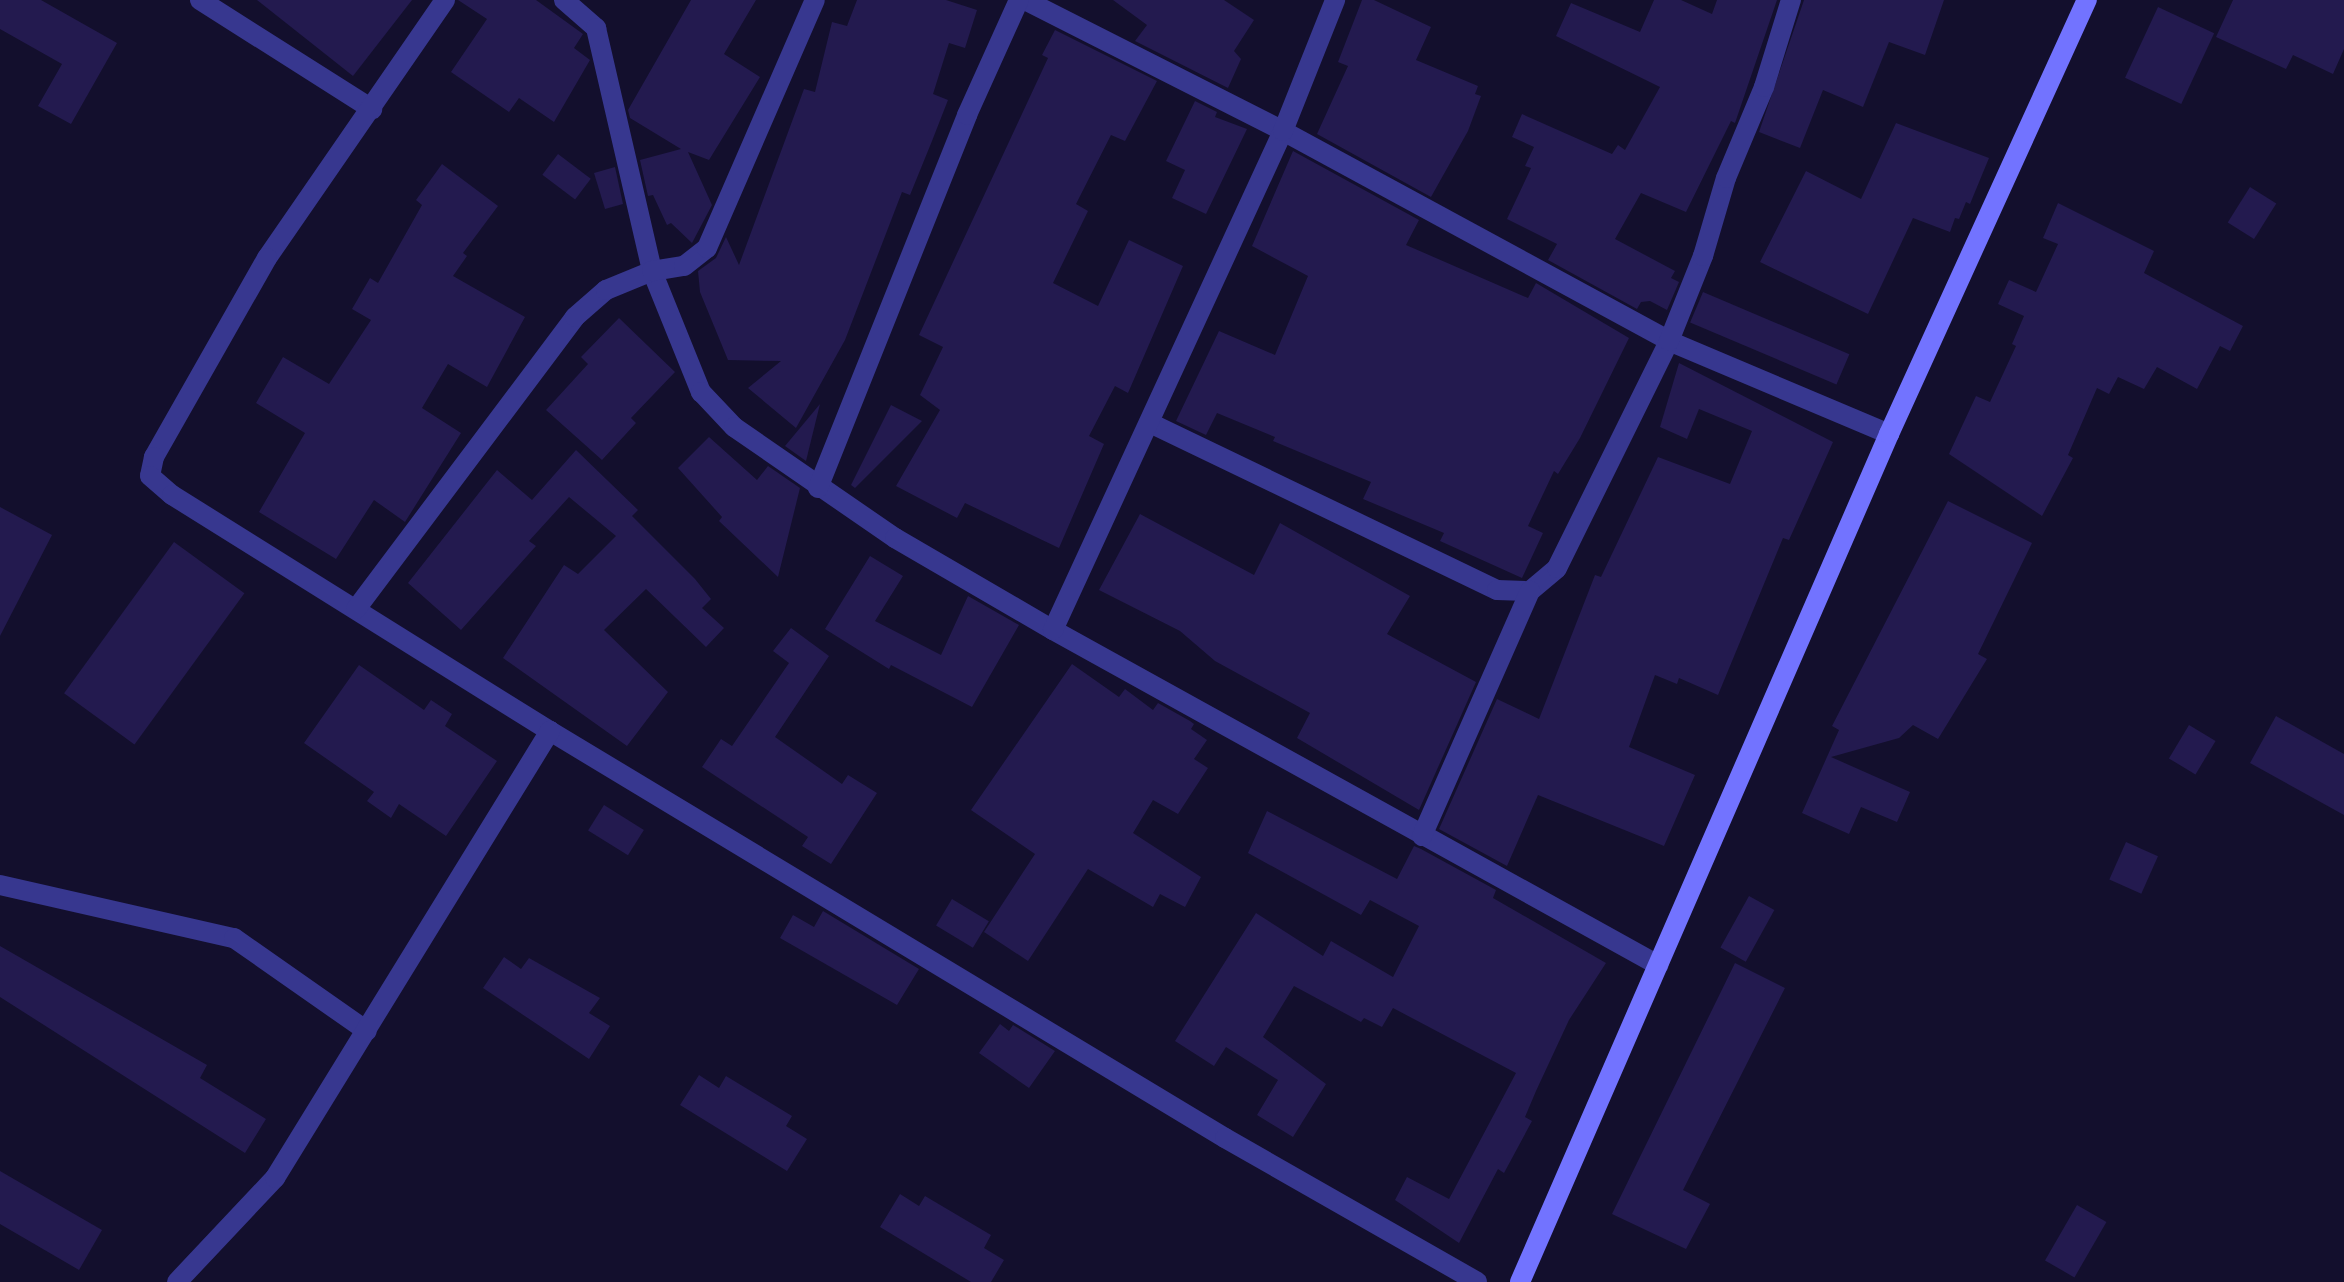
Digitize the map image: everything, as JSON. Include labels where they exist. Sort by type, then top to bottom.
[{"type":"street","points":[[200,0],[372,109]]},
{"type":"street","points":[[445,0],[267,258],[154,457],[150,476],[172,495],[550,731],[1456,1276],[1477,1282]]},
{"type":"street","points":[[564,0],[596,28],[652,271],[701,392],[734,427],[818,488],[1053,630],[1658,965]]},
{"type":"street","points":[[356,609],[575,317],[606,290],[652,271],[684,266],[707,248],[815,0]]},
{"type":"street","points":[[818,488],[967,115],[1019,0]]},
{"type":"street","points":[[1025,0],[1283,131],[1669,341],[1889,434]]},
{"type":"street","points":[[1053,630],[1283,131],[1335,0]]},
{"type":"street","points":[[1422,836],[1530,591],[1557,568],[1669,341],[1703,256],[1726,178],[1764,87],[1791,0]]},
{"type":"street","points":[[1520,1282],[1889,434],[2087,0]]},
{"type":"street","points":[[1150,423],[1497,590],[1530,591]]},
{"type":"street","points":[[177,1282],[275,1178],[550,731]]},
{"type":"street","points":[[0,885],[234,938],[367,1031]]},
{"type":"building","points":[[0,0],[41,0],[117,43],[71,124],[38,106],[62,64],[0,29]]},
{"type":"building","points":[[257,0],[412,0],[353,76]]},
{"type":"building","points":[[458,0],[536,0],[583,34],[574,48],[590,60],[554,122],[519,98],[509,112],[451,72],[487,19]]},
{"type":"building","points":[[691,0],[756,0],[724,54],[760,77],[709,160],[688,152],[712,205],[692,243],[671,223],[667,225],[653,195],[648,196],[640,160],[681,149],[630,118],[628,110]]},
{"type":"building","points":[[857,0],[946,0],[977,10],[965,48],[949,43],[933,94],[948,100],[932,141],[910,195],[902,192],[845,340],[796,428],[748,388],[781,361],[728,360],[700,292],[698,271],[716,258],[726,237],[739,265],[804,89],[815,92],[832,22],[847,26]]},
{"type":"building","points":[[1113,0],[1224,0],[1254,20],[1234,51],[1241,59],[1228,88],[1135,41],[1147,25]]},
{"type":"building","points":[[1362,0],[1374,0],[1431,27],[1416,60],[1478,86],[1475,94],[1481,96],[1468,131],[1431,197],[1317,134],[1348,66],[1338,62]]},
{"type":"building","points":[[1654,0],[1681,0],[1712,14],[1717,0],[1777,0],[1735,123],[1731,121],[1686,212],[1641,193],[1615,239],[1675,271],[1671,278],[1679,282],[1667,310],[1650,301],[1641,302],[1637,309],[1548,260],[1557,244],[1507,219],[1531,168],[1525,166],[1534,147],[1512,137],[1522,114],[1612,154],[1618,145],[1625,150],[1660,87],[1556,36],[1571,3],[1640,32]]},
{"type":"building","points":[[1804,0],[1944,0],[1925,55],[1889,42],[1863,107],[1823,90],[1800,148],[1759,132]]},
{"type":"building","points":[[2233,0],[2344,0],[2344,49],[2333,74],[2293,55],[2286,69],[2216,37]]},
{"type":"building","points":[[2158,7],[2214,33],[2181,104],[2125,78]]},
{"type":"building","points":[[1055,30],[1157,81],[1125,141],[1111,135],[1076,204],[1088,211],[1053,283],[1098,306],[1129,240],[1183,266],[1128,393],[1115,386],[1089,436],[1104,444],[1059,548],[965,503],[957,518],[896,486],[940,410],[920,395],[943,347],[919,335],[1048,58],[1042,55]]},
{"type":"building","points":[[1195,101],[1217,112],[1215,117],[1247,129],[1206,214],[1172,198],[1185,170],[1166,161]]},
{"type":"building","points":[[1896,123],[1989,158],[1970,204],[1966,202],[1950,232],[1913,218],[1868,314],[1760,262],[1806,171],[1861,199]]},
{"type":"building","points":[[1293,151],[1419,220],[1406,245],[1528,298],[1536,283],[1629,338],[1580,438],[1558,474],[1554,471],[1528,526],[1543,533],[1522,578],[1440,541],[1444,533],[1363,499],[1371,482],[1273,441],[1275,437],[1217,413],[1206,435],[1176,421],[1219,331],[1275,355],[1308,276],[1252,246]]},
{"type":"building","points":[[558,154],[591,179],[575,199],[542,175]]},
{"type":"building","points":[[442,164],[498,206],[463,253],[467,256],[453,276],[525,317],[487,387],[448,364],[422,408],[461,433],[405,522],[374,500],[336,559],[259,512],[305,433],[256,403],[283,357],[329,384],[371,320],[352,309],[370,278],[378,283],[422,205],[416,200]]},
{"type":"building","points":[[615,167],[623,204],[605,209],[594,173]]},
{"type":"building","points":[[2250,187],[2276,203],[2254,239],[2228,223]]},
{"type":"building","points":[[2058,203],[2154,251],[2144,273],[2243,326],[2230,351],[2220,346],[2197,389],[2157,367],[2144,389],[2118,377],[2109,394],[2097,388],[2068,455],[2073,458],[2042,516],[1949,454],[1976,396],[1990,402],[2016,346],[2012,344],[2024,316],[1998,304],[2009,280],[2036,292],[2058,244],[2043,238]]},
{"type":"building","points":[[1703,292],[1849,354],[1836,385],[1690,322]]},
{"type":"building","points":[[619,318],[675,372],[631,418],[636,423],[602,460],[546,410],[588,364],[581,357]]},
{"type":"building","points":[[1679,363],[1833,442],[1789,540],[1783,538],[1718,695],[1679,678],[1677,684],[1655,675],[1629,747],[1695,775],[1664,846],[1538,795],[1507,866],[1439,829],[1497,699],[1539,719],[1595,575],[1601,577],[1658,457],[1730,484],[1752,431],[1699,409],[1687,439],[1660,427]]},
{"type":"building","points":[[820,404],[806,461],[785,446]]},
{"type":"building","points":[[891,405],[922,421],[855,488],[851,485]]},
{"type":"building","points":[[709,437],[757,480],[768,466],[800,488],[778,577],[719,521],[722,517],[678,468]]},
{"type":"building","points":[[576,450],[638,510],[632,516],[695,579],[711,599],[702,608],[724,628],[706,647],[646,589],[604,630],[668,692],[627,746],[503,658],[564,565],[578,574],[616,536],[569,497],[529,541],[536,546],[461,630],[408,583],[497,470],[532,500]]},
{"type":"building","points":[[1948,501],[2032,543],[1978,654],[1987,659],[1938,739],[1913,725],[1899,738],[1831,757],[1910,792],[1897,822],[1861,807],[1849,834],[1802,813],[1839,730],[1832,726]]},
{"type":"building","points":[[0,507],[52,535],[0,636]]},
{"type":"building","points":[[1140,514],[1254,575],[1280,523],[1410,596],[1387,634],[1476,682],[1419,810],[1297,738],[1310,713],[1215,661],[1180,631],[1099,590]]},
{"type":"building","points":[[174,542],[244,593],[134,744],[64,693]]},
{"type":"building","points":[[870,556],[903,576],[875,621],[941,655],[968,596],[1019,625],[972,707],[891,665],[889,669],[825,629]]},
{"type":"building","points":[[791,628],[829,656],[775,737],[842,784],[848,775],[877,793],[831,864],[802,846],[808,837],[702,767],[721,739],[732,746],[789,663],[773,651]]},
{"type":"building","points":[[1072,664],[1119,697],[1125,689],[1153,710],[1158,703],[1190,721],[1194,724],[1191,729],[1207,740],[1194,759],[1208,768],[1178,814],[1153,800],[1133,833],[1201,877],[1185,907],[1160,894],[1153,907],[1088,869],[1028,961],[984,932],[1035,854],[971,810]]},
{"type":"building","points":[[359,665],[424,710],[431,700],[452,714],[445,726],[497,761],[446,836],[399,804],[391,818],[367,801],[374,792],[304,743]]},
{"type":"building","points":[[2276,716],[2344,754],[2344,815],[2250,763]]},
{"type":"building","points":[[2189,725],[2216,741],[2195,774],[2169,758]]},
{"type":"building","points":[[604,805],[644,830],[628,855],[588,830]]},
{"type":"building","points":[[1267,811],[1397,879],[1414,846],[1421,849],[1496,890],[1493,898],[1606,963],[1569,1020],[1525,1117],[1532,1121],[1504,1173],[1498,1169],[1459,1243],[1395,1200],[1407,1177],[1449,1199],[1516,1073],[1393,1008],[1382,1027],[1364,1018],[1361,1022],[1294,986],[1263,1037],[1326,1084],[1293,1137],[1257,1115],[1278,1080],[1226,1047],[1214,1066],[1175,1041],[1256,913],[1323,956],[1331,941],[1393,977],[1419,926],[1370,900],[1361,915],[1248,853]]},
{"type":"building","points":[[2126,842],[2158,856],[2141,894],[2109,879]]},
{"type":"building","points":[[1749,896],[1774,910],[1746,962],[1720,948]]},
{"type":"building","points":[[952,899],[989,921],[973,948],[936,926]]},
{"type":"building","points":[[823,911],[919,969],[897,1005],[780,938],[793,915],[814,927]]},
{"type":"building","points":[[0,946],[207,1065],[200,1078],[266,1119],[245,1153],[0,997]]},
{"type":"building","points":[[504,957],[521,969],[529,958],[600,998],[589,1013],[610,1026],[589,1059],[483,988]]},
{"type":"building","points":[[1735,963],[1785,988],[1683,1190],[1710,1204],[1686,1249],[1612,1214]]},
{"type":"building","points":[[1000,1024],[1009,1031],[1013,1025],[1055,1051],[1029,1088],[979,1053]]},
{"type":"building","points":[[699,1075],[719,1088],[726,1076],[792,1116],[786,1126],[807,1139],[787,1171],[680,1105]]},
{"type":"building","points":[[0,1171],[102,1230],[79,1270],[0,1224]]},
{"type":"building","points":[[900,1194],[919,1206],[925,1196],[991,1235],[984,1248],[1004,1260],[991,1282],[971,1282],[880,1227]]},
{"type":"building","points":[[2077,1205],[2106,1222],[2074,1277],[2045,1260]]}]
